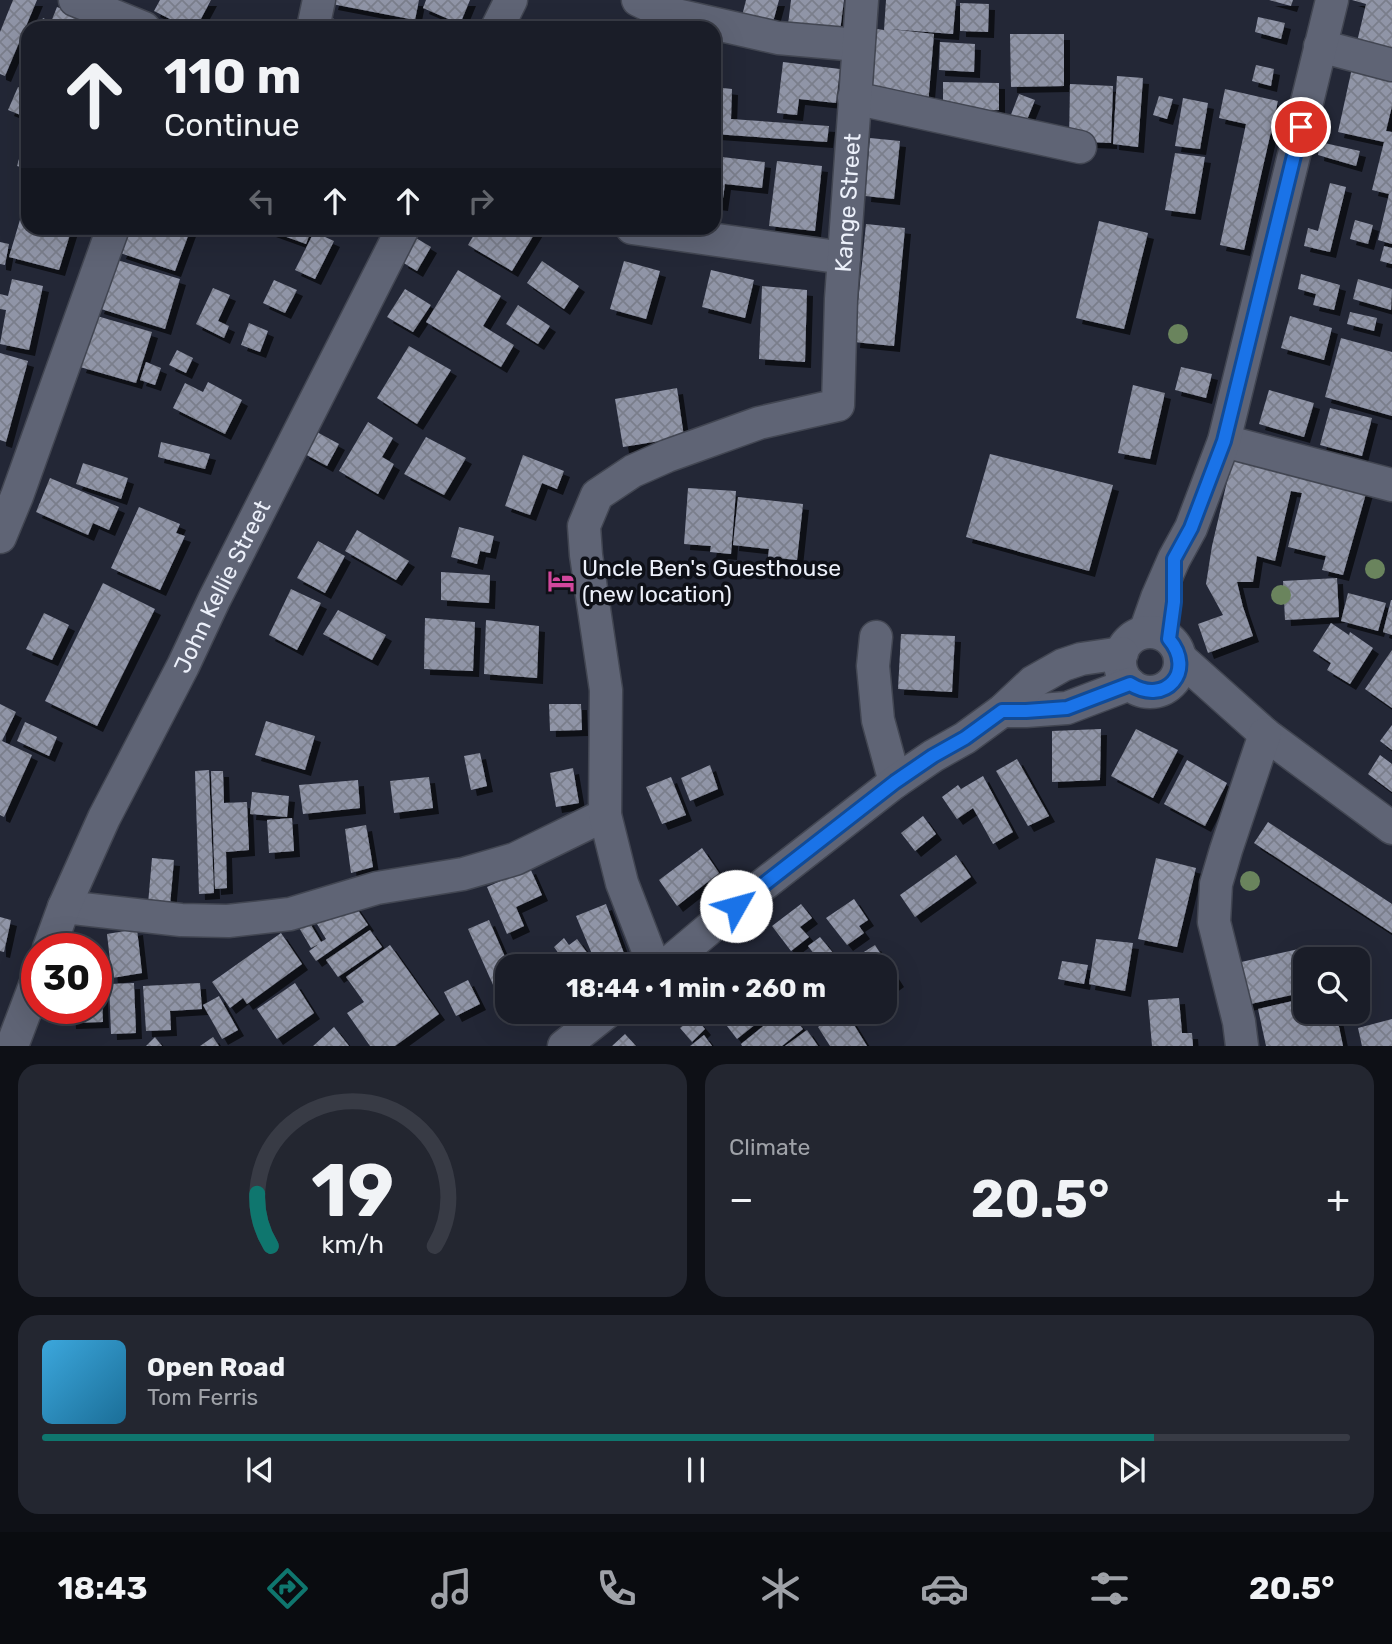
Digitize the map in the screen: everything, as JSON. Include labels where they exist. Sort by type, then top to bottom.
[{"type":"street","points":[[75,0],[127,21]]},
{"type":"street","points":[[314,21],[319,0]]},
{"type":"street","points":[[501,21],[510,0]]},
{"type":"street","points":[[638,0],[663,12],[704,21]]},
{"type":"street","name":"Kange Street","points":[[605,815],[606,690],[584,526],[597,495],[633,471],[759,423],[838,405],[844,258],[862,0]]},
{"type":"street","points":[[1238,710],[1142,688],[1123,675],[1120,664],[1154,645],[1174,602],[1174,559],[1191,528],[1224,441],[1332,0]]},
{"type":"street","points":[[721,25],[778,37],[858,46]]},
{"type":"street","points":[[1320,46],[1392,65]]},
{"type":"street","points":[[854,99],[1080,147]]},
{"type":"street","points":[[0,537],[18,496],[111,235]]},
{"type":"street","name":"John Kellie Street","points":[[54,933],[104,818],[398,235]]},
{"type":"street","points":[[681,235],[844,258]]},
{"type":"street","points":[[1224,441],[1392,485]]},
{"type":"street","points":[[876,637],[873,666],[878,720],[895,782]]},
{"type":"street","points":[[1002,711],[1067,708],[1142,688],[1163,690],[1177,677],[1180,668],[1154,645]]},
{"type":"street","points":[[679,954],[736,906],[895,782],[965,738],[1002,711],[1033,682],[1081,659],[1154,645],[1265,734],[1392,828]]},
{"type":"street","points":[[1242,1045],[1239,1022],[1214,922],[1216,884],[1265,734]]},
{"type":"street","points":[[64,907],[181,920],[228,921],[290,914],[376,888],[463,874],[515,859],[605,815],[622,883],[649,954]]},
{"type":"street","points":[[12,1045],[21,1022]]},
{"type":"street","points":[[564,1045],[591,1024]]},
{"type":"building","points":[[13,0],[37,0],[28,21],[21,21],[21,38],[5,76],[0,74],[0,32]]},
{"type":"building","points":[[160,0],[211,0],[200,21],[174,21],[154,11]]},
{"type":"building","points":[[333,0],[419,0],[415,20],[332,4]]},
{"type":"building","points":[[426,0],[470,0],[461,21],[453,21],[423,8]]},
{"type":"building","points":[[746,0],[779,0],[770,33],[740,24]]},
{"type":"building","points":[[791,0],[844,0],[839,39],[787,33]]},
{"type":"building","points":[[886,0],[956,0],[953,34],[889,29],[934,34],[928,105],[871,101],[877,29],[884,30]]},
{"type":"building","points":[[1269,0],[1293,0],[1291,6]]},
{"type":"building","points":[[1352,0],[1392,0],[1392,54],[1356,46],[1366,4]]},
{"type":"building","points":[[960,3],[989,4],[988,32],[960,31]]},
{"type":"building","points":[[57,7],[90,21],[51,21]]},
{"type":"building","points":[[327,17],[342,21],[326,21]]},
{"type":"building","points":[[1258,17],[1285,23],[1281,39],[1255,32]]},
{"type":"building","points":[[1010,34],[1064,34],[1064,86],[1011,87]]},
{"type":"building","points":[[940,42],[975,44],[974,72],[939,70]]},
{"type":"building","points":[[783,62],[840,69],[836,103],[799,99],[797,115],[777,113]]},
{"type":"building","points":[[1256,65],[1274,69],[1271,86],[1252,81]]},
{"type":"building","points":[[1352,68],[1392,77],[1392,106],[1386,131],[1392,132],[1392,244],[1378,240],[1389,194],[1372,190],[1384,142],[1338,132]]},
{"type":"building","points":[[1117,76],[1143,78],[1138,147],[1113,144]]},
{"type":"building","points":[[943,82],[999,83],[999,110],[943,112]]},
{"type":"building","points":[[1070,84],[1113,86],[1111,143],[1069,141]]},
{"type":"building","points":[[18,87],[21,88],[21,115],[8,110]]},
{"type":"building","points":[[721,88],[732,89],[731,119],[829,126],[827,142],[721,134]]},
{"type":"building","points":[[1225,89],[1278,101],[1244,250],[1220,245],[1246,124],[1219,118]]},
{"type":"building","points":[[1019,94],[1035,100],[1022,132],[1007,125]]},
{"type":"building","points":[[1159,96],[1173,99],[1167,119],[1153,115]]},
{"type":"building","points":[[1183,98],[1208,103],[1200,149],[1175,146]]},
{"type":"building","points":[[870,138],[900,141],[894,199],[865,196]]},
{"type":"building","points":[[1320,142],[1360,151],[1356,166],[1318,155]]},
{"type":"building","points":[[21,152],[21,167],[17,166]]},
{"type":"building","points":[[1175,153],[1205,157],[1195,214],[1165,210]]},
{"type":"building","points":[[721,157],[765,162],[762,188],[725,184],[722,205]]},
{"type":"building","points":[[777,161],[822,166],[815,231],[769,226]]},
{"type":"building","points":[[1330,183],[1346,187],[1330,252],[1304,246],[1308,228],[1318,231]]},
{"type":"building","points":[[21,216],[21,235],[70,235],[59,270],[9,257]]},
{"type":"building","points":[[1355,220],[1373,225],[1368,244],[1350,239]]},
{"type":"building","points":[[1099,221],[1148,233],[1124,329],[1076,318]]},
{"type":"building","points":[[866,224],[905,228],[894,346],[854,342]]},
{"type":"building","points":[[126,235],[188,235],[175,271],[120,253]]},
{"type":"building","points":[[281,235],[309,235],[306,244]]},
{"type":"building","points":[[312,235],[321,235],[334,241],[315,279],[295,270]]},
{"type":"building","points":[[474,235],[534,235],[512,271],[468,245]]},
{"type":"building","points":[[416,238],[431,247],[417,271],[402,262]]},
{"type":"building","points":[[0,242],[9,244],[5,265],[0,264]]},
{"type":"building","points":[[1384,246],[1392,248],[1392,264],[1380,261]]},
{"type":"building","points":[[114,259],[180,279],[165,329],[98,308]]},
{"type":"building","points":[[542,261],[579,286],[564,309],[527,283]]},
{"type":"building","points":[[624,261],[660,271],[646,319],[610,309]]},
{"type":"building","points":[[458,270],[501,296],[483,326],[514,345],[501,367],[426,322]]},
{"type":"building","points":[[711,270],[754,280],[745,318],[702,307]]},
{"type":"building","points":[[1301,274],[1340,285],[1334,310],[1313,305],[1316,294],[1298,289]]},
{"type":"building","points":[[12,279],[43,286],[29,350],[0,344],[6,310],[0,309],[0,294],[8,296]]},
{"type":"building","points":[[1358,279],[1392,289],[1391,310],[1353,299]]},
{"type":"building","points":[[274,280],[297,290],[285,313],[263,303]]},
{"type":"building","points":[[762,286],[807,290],[805,362],[759,359]]},
{"type":"building","points":[[213,288],[230,295],[218,321],[229,326],[224,338],[196,324]]},
{"type":"building","points":[[405,289],[431,305],[413,332],[387,317]]},
{"type":"building","points":[[518,305],[550,326],[538,344],[506,324]]},
{"type":"building","points":[[1350,312],[1377,318],[1374,331],[1347,324]]},
{"type":"building","points":[[97,316],[152,332],[136,383],[80,367]]},
{"type":"building","points":[[1290,316],[1332,328],[1324,360],[1281,348]]},
{"type":"building","points":[[249,323],[268,331],[260,352],[241,345]]},
{"type":"building","points":[[1341,338],[1392,352],[1392,416],[1325,397]]},
{"type":"building","points":[[409,346],[451,370],[417,424],[377,398]]},
{"type":"building","points":[[177,350],[193,358],[186,373],[169,365]]},
{"type":"building","points":[[0,353],[28,361],[6,442],[0,440]]},
{"type":"building","points":[[146,362],[161,368],[155,385],[140,380]]},
{"type":"building","points":[[1181,367],[1212,374],[1206,398],[1175,390]]},
{"type":"building","points":[[208,382],[242,400],[225,434],[173,408],[185,383],[203,392]]},
{"type":"building","points":[[1133,385],[1165,393],[1150,459],[1118,453]]},
{"type":"building","points":[[677,388],[684,437],[623,447],[615,399]]},
{"type":"building","points":[[1269,390],[1314,403],[1304,437],[1259,424]]},
{"type":"building","points":[[1330,408],[1372,418],[1362,456],[1320,445]]},
{"type":"building","points":[[368,422],[393,438],[382,457],[394,464],[378,494],[339,471]]},
{"type":"building","points":[[315,431],[339,444],[327,466],[303,453]]},
{"type":"building","points":[[426,437],[466,458],[444,495],[404,474]]},
{"type":"building","points":[[161,442],[210,454],[205,469],[158,457]]},
{"type":"building","points":[[990,454],[1113,485],[1089,571],[966,537]]},
{"type":"building","points":[[523,455],[564,471],[557,489],[542,483],[530,515],[505,506]]},
{"type":"building","points":[[1232,460],[1367,490],[1343,575],[1322,570],[1326,556],[1288,547],[1302,493],[1291,491],[1275,561],[1257,556],[1253,582],[1237,582],[1253,636],[1208,653],[1198,624],[1223,615],[1206,584]]},
{"type":"building","points":[[83,463],[128,478],[121,499],[76,484]]},
{"type":"building","points":[[50,478],[119,507],[109,530],[93,523],[88,535],[36,512]]},
{"type":"building","points":[[688,488],[736,491],[731,554],[710,552],[711,546],[684,544]]},
{"type":"building","points":[[738,497],[803,504],[797,560],[768,557],[769,549],[733,545]]},
{"type":"building","points":[[139,507],[180,524],[176,533],[185,536],[160,590],[111,568]]},
{"type":"building","points":[[459,527],[494,536],[490,553],[480,551],[477,564],[451,557]]},
{"type":"building","points":[[357,530],[409,561],[396,580],[345,551]]},
{"type":"building","points":[[318,541],[345,556],[325,593],[297,578]]},
{"type":"building","points":[[441,572],[490,575],[489,603],[441,600]]},
{"type":"building","points":[[1337,578],[1339,617],[1285,620],[1283,581]]},
{"type":"building","points":[[103,583],[155,609],[97,726],[45,701]]},
{"type":"building","points":[[291,589],[321,603],[297,650],[269,635]]},
{"type":"building","points":[[1348,593],[1386,603],[1378,631],[1341,621]]},
{"type":"building","points":[[1392,600],[1392,635],[1383,632]]},
{"type":"building","points":[[338,610],[386,635],[372,660],[323,634]]},
{"type":"building","points":[[44,613],[69,625],[52,660],[26,649]]},
{"type":"building","points":[[425,618],[475,622],[473,671],[424,669]]},
{"type":"building","points":[[486,620],[539,626],[537,678],[484,674]]},
{"type":"building","points":[[1331,623],[1373,648],[1350,684],[1327,670],[1331,663],[1313,651]]},
{"type":"building","points":[[901,634],[955,636],[952,692],[898,689]]},
{"type":"building","points":[[1392,650],[1392,708],[1365,689]]},
{"type":"building","points":[[0,704],[16,712],[2,741],[32,755],[4,817],[0,815]]},
{"type":"building","points":[[549,704],[581,704],[582,730],[550,731]]},
{"type":"building","points":[[266,721],[315,736],[305,770],[255,755]]},
{"type":"building","points":[[25,722],[57,737],[49,756],[17,741]]},
{"type":"building","points":[[1392,725],[1392,750],[1380,741]]},
{"type":"building","points":[[1101,729],[1100,780],[1052,782],[1052,731]]},
{"type":"building","points":[[1136,729],[1178,750],[1153,798],[1111,776]]},
{"type":"building","points":[[480,753],[487,786],[471,790],[464,756]]},
{"type":"building","points":[[1380,755],[1392,764],[1392,792],[1368,774]]},
{"type":"building","points":[[1017,759],[1049,816],[1028,826],[996,771]]},
{"type":"building","points":[[1187,760],[1227,783],[1205,826],[1164,804]]},
{"type":"building","points":[[710,765],[718,789],[690,801],[681,778]]},
{"type":"building","points":[[573,768],[579,803],[556,807],[550,773]]},
{"type":"building","points":[[209,770],[214,893],[199,894],[195,771]]},
{"type":"building","points":[[211,771],[223,771],[224,803],[247,802],[249,850],[226,852],[227,888],[215,889]]},
{"type":"building","points":[[983,776],[1013,832],[993,844],[973,808],[957,819],[942,797],[958,785],[961,789]]},
{"type":"building","points":[[429,777],[433,808],[394,813],[390,781]]},
{"type":"building","points":[[671,777],[686,815],[662,824],[646,787]]},
{"type":"building","points":[[358,780],[360,808],[303,814],[299,785]]},
{"type":"building","points":[[252,792],[289,796],[287,817],[250,814]]},
{"type":"building","points":[[923,816],[936,834],[915,851],[901,833]]},
{"type":"building","points":[[292,818],[294,851],[269,853],[267,820]]},
{"type":"building","points":[[1268,822],[1392,904],[1392,933],[1254,843]]},
{"type":"building","points":[[366,825],[373,867],[351,873],[345,829]]},
{"type":"building","points":[[702,848],[719,873],[677,906],[659,880]]},
{"type":"building","points":[[956,855],[971,877],[915,917],[900,895]]},
{"type":"building","points":[[152,858],[174,860],[170,905],[148,904]]},
{"type":"building","points":[[1156,858],[1196,868],[1177,947],[1138,939]]},
{"type":"building","points":[[530,868],[542,895],[516,907],[524,926],[507,934],[487,887]]},
{"type":"building","points":[[854,899],[868,920],[859,926],[864,933],[847,945],[826,918]]},
{"type":"building","points":[[351,900],[368,925],[316,961],[309,951],[319,944],[311,948],[295,921],[305,915],[321,942],[326,939],[317,924]]},
{"type":"building","points":[[606,904],[624,954],[592,954],[576,916]]},
{"type":"building","points":[[801,904],[812,918],[800,927],[809,937],[791,951],[772,926]]},
{"type":"building","points":[[0,917],[11,920],[4,952],[0,951]]},
{"type":"building","points":[[489,920],[504,954],[495,954],[495,987],[494,987],[468,929]]},
{"type":"building","points":[[137,929],[142,973],[112,978],[112,933]]},
{"type":"building","points":[[370,930],[382,947],[338,977],[326,960]]},
{"type":"building","points":[[281,933],[302,964],[247,1004],[243,998],[230,1008],[212,982]]},
{"type":"building","points":[[820,937],[833,953],[814,954],[808,946]]},
{"type":"building","points":[[564,938],[569,945],[577,939],[588,954],[559,954],[554,947]]},
{"type":"building","points":[[1096,939],[1133,943],[1125,991],[1089,984]]},
{"type":"building","points":[[390,945],[439,1014],[395,1046],[370,1046],[347,1013],[364,1002],[346,977]]},
{"type":"building","points":[[875,945],[881,954],[861,954]]},
{"type":"building","points":[[1293,950],[1293,995],[1246,1005],[1237,963]]},
{"type":"building","points":[[1062,961],[1088,965],[1084,984],[1058,979]]},
{"type":"building","points":[[468,980],[480,1004],[456,1016],[444,992]]},
{"type":"building","points":[[134,983],[136,1033],[111,1034],[112,984]]},
{"type":"building","points":[[200,983],[202,1009],[170,1011],[171,1030],[146,1031],[143,986]]},
{"type":"building","points":[[295,983],[314,1013],[277,1039],[257,1009]]},
{"type":"building","points":[[219,996],[238,1030],[222,1039],[203,1005]]},
{"type":"building","points":[[1179,998],[1182,1033],[1192,1033],[1193,1046],[1152,1046],[1148,1000]]},
{"type":"building","points":[[1293,1001],[1293,1024],[1338,1024],[1343,1046],[1266,1046],[1258,1009]]},
{"type":"building","points":[[1392,1019],[1392,1046],[1362,1046],[1358,1028]]},
{"type":"building","points":[[685,1024],[701,1024],[705,1029],[692,1042],[680,1028]]},
{"type":"building","points":[[725,1024],[756,1024],[737,1039]]},
{"type":"building","points":[[766,1024],[799,1024],[803,1029],[782,1046],[741,1044]]},
{"type":"building","points":[[823,1024],[853,1024],[867,1046],[830,1046],[818,1027]]},
{"type":"building","points":[[334,1027],[349,1046],[313,1046]]},
{"type":"building","points":[[807,1030],[818,1046],[785,1046]]},
{"type":"building","points":[[625,1034],[636,1046],[612,1046]]},
{"type":"building","points":[[704,1035],[712,1046],[690,1046]]},
{"type":"building","points":[[155,1037],[162,1046],[146,1046]]},
{"type":"building","points":[[213,1037],[219,1046],[200,1046]]},
{"type":"place","name":"Uncle Ben's Guesthouse (new location)","points":[[561,581]]},
{"type":"route","points":[[736,906],[895,782],[1002,711],[1067,708],[1130,684],[1141,691],[1153,692],[1163,690],[1177,677],[1180,658],[1169,639],[1174,602],[1174,559],[1191,528],[1224,441],[1301,127]]}]
